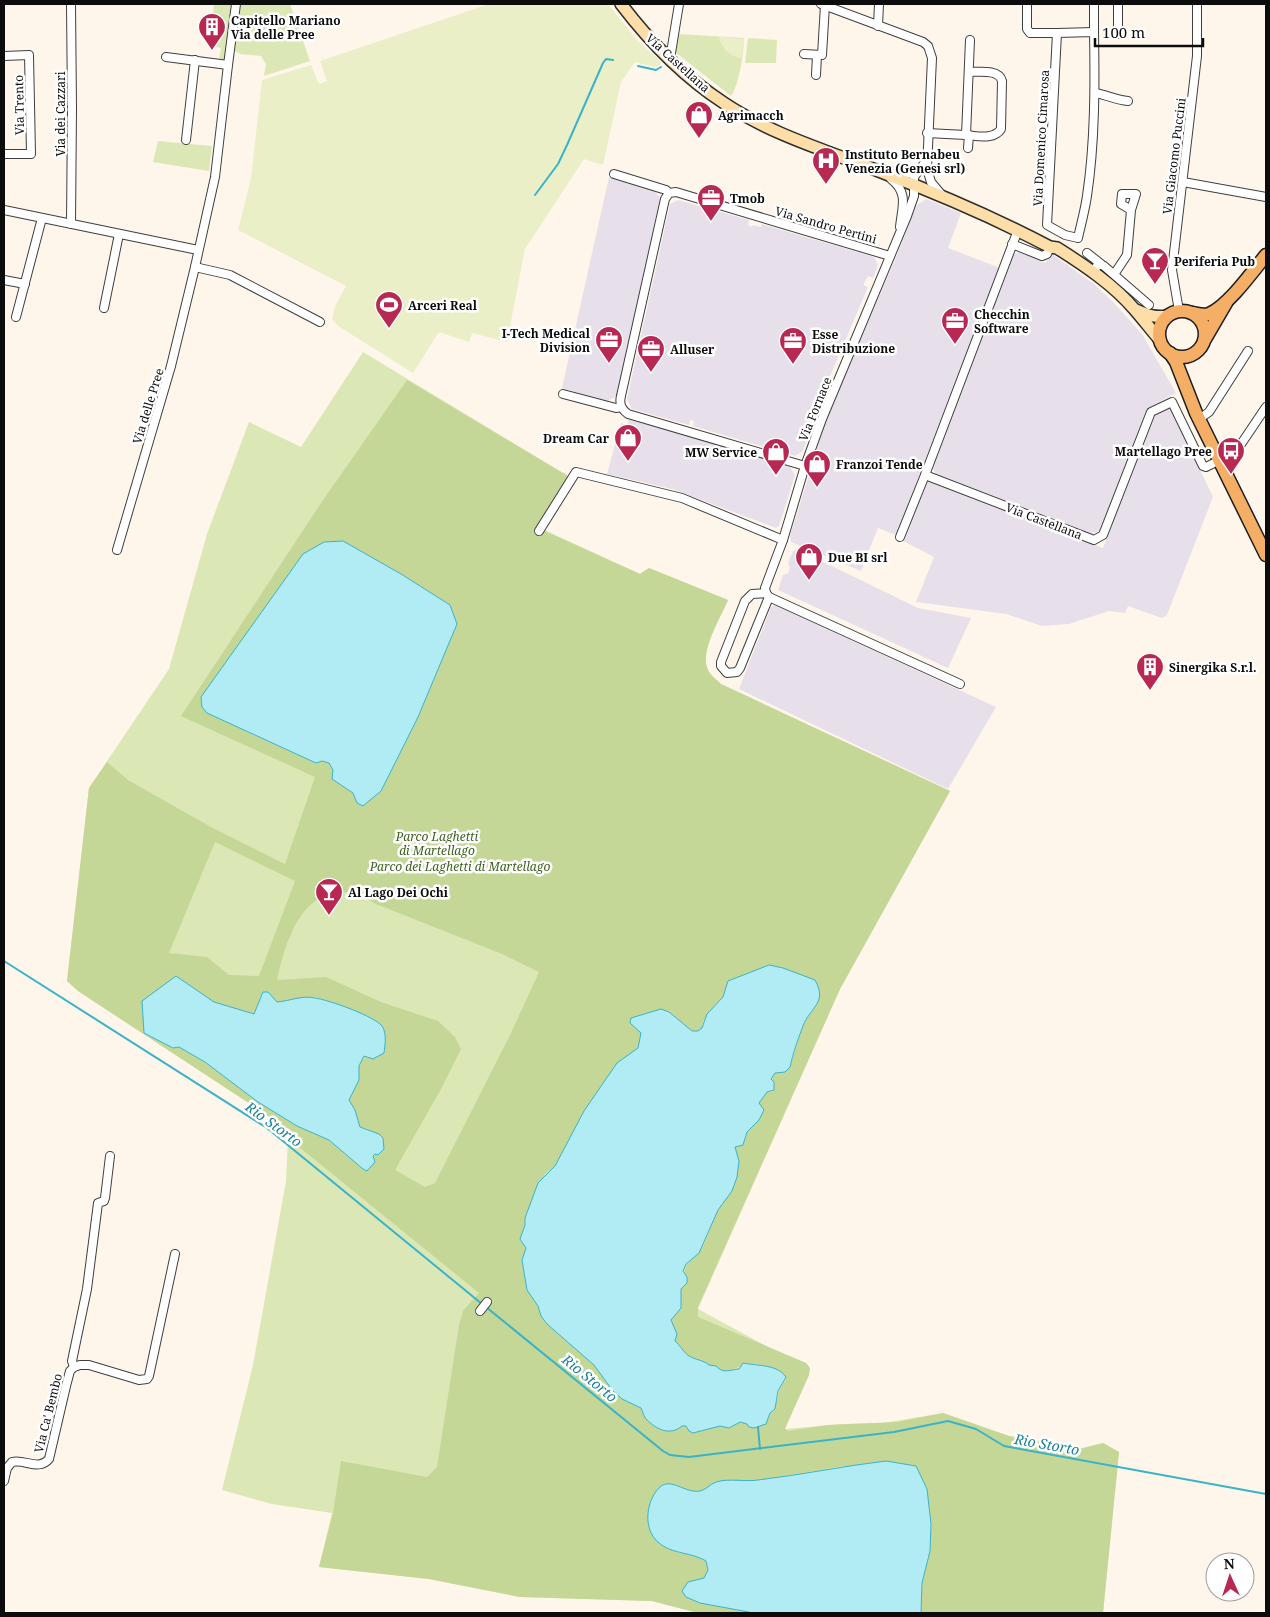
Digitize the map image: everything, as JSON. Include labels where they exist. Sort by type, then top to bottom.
[{"type":"main road","points":[[1187,386],[1188,364],[1205,340],[1227,301],[1266,255]]},
{"type":"main road","points":[[1227,301],[1209,314],[1173,313],[1160,326],[1160,340],[1176,362],[1199,419],[1265,551]]},
{"type":"main road","points":[[1193,313],[1202,322],[1206,333],[1205,340]]},
{"type":"main road","points":[[1170,354],[1185,357],[1197,352]]},
{"type":"street","name":"Via dei Cazzari","points":[[71,4],[71,224]]},
{"type":"street","name":"Via delle Pree","points":[[117,550],[171,366],[215,177],[236,4]]},
{"type":"street","name":"Via Castellana","points":[[621,4],[648,38],[670,59],[724,103],[757,122],[779,133],[943,196],[1096,268],[1115,274],[1149,305]]},
{"type":"street","points":[[670,59],[680,4]]},
{"type":"street","points":[[804,54],[822,56],[823,4],[923,42],[928,46],[931,53],[926,165],[922,178],[904,195],[898,184],[881,172]]},
{"type":"street","points":[[878,26],[879,4]]},
{"type":"street","points":[[1028,4],[1027,29],[1030,33],[1094,32],[1094,4]]},
{"type":"street","points":[[1118,4],[1118,34]]},
{"type":"street","name":"Via Giacomo Puccini","points":[[1173,313],[1172,270],[1197,56],[1197,4]]},
{"type":"street","name":"Via Domenico Cimarosa","points":[[1057,33],[1048,225],[1078,241],[1087,196],[1095,93],[1094,32]]},
{"type":"street","points":[[968,148],[970,40]]},
{"type":"street","name":"Via Trento","points":[[4,56],[29,55],[31,154],[4,154]]},
{"type":"street","points":[[816,75],[817,55]]},
{"type":"street","points":[[166,57],[228,64]]},
{"type":"street","points":[[186,140],[195,60]]},
{"type":"street","points":[[927,133],[993,136],[998,134],[1001,129],[1001,76],[969,72]]},
{"type":"street","points":[[1095,93],[1107,95],[1116,100],[1128,101]]},
{"type":"street","points":[[881,172],[906,174],[918,171],[926,165]]},
{"type":"street","points":[[926,165],[931,182],[943,196]]},
{"type":"street","name":"Via Fornace","points":[[768,595],[752,594],[745,601],[721,662],[721,666],[727,673],[737,672],[740,668],[768,595],[765,588],[783,540],[805,466],[822,419],[900,234],[913,199],[914,179],[918,171]]},
{"type":"street","name":"Via Sandro Pertini","points":[[614,174],[666,190],[669,193],[676,192],[890,256]]},
{"type":"street","points":[[1183,182],[1266,197]]},
{"type":"street","points":[[669,193],[665,199],[621,396],[621,407],[628,414],[805,466]]},
{"type":"street","points":[[913,199],[925,194],[943,196]]},
{"type":"street","name":"Via Fornace","points":[[900,234],[904,195]]},
{"type":"street","points":[[4,210],[198,250]]},
{"type":"street","points":[[1115,274],[1127,255],[1131,210]]},
{"type":"street","points":[[16,317],[42,218]]},
{"type":"street","points":[[900,537],[1018,230]]},
{"type":"street","points":[[104,308],[119,234]]},
{"type":"street","points":[[1012,244],[1042,256],[1047,254],[1065,235]]},
{"type":"street","name":"Via Castellana","points":[[1087,253],[1096,268],[1160,340]]},
{"type":"street","points":[[195,266],[230,275],[320,322]]},
{"type":"street","points":[[4,280],[25,284]]},
{"type":"street","name":"Via Castellana","points":[[1134,309],[1156,317],[1173,313]]},
{"type":"street","points":[[1199,419],[1209,412],[1248,351]]},
{"type":"street","points":[[563,394],[616,408],[621,407]]},
{"type":"street","name":"Via Castellana","points":[[925,475],[1094,540],[1103,535],[1151,412],[1172,402],[1203,466],[1221,463]]},
{"type":"street","points":[[1221,463],[1232,459],[1266,407]]},
{"type":"street","points":[[539,531],[576,472],[682,498],[783,540]]},
{"type":"street","points":[[768,595],[960,684]]},
{"type":"street","points":[[74,1367],[72,1361],[87,1288],[98,1203],[104,1201],[105,1198],[110,1156]]},
{"type":"street","name":"Via Ca' Bembo","points":[[4,1481],[7,1468],[12,1462],[21,1461],[40,1465],[49,1459],[70,1370],[74,1367],[89,1364],[139,1380],[147,1379],[175,1254]]},
{"type":"street","points":[[480,1311],[488,1302]]},
{"type":"shaded area","points":[[609,177],[654,190],[660,198],[617,396],[607,401],[562,388]]},
{"type":"shaded area","points":[[926,199],[961,213],[948,248],[1000,268],[896,535],[878,528],[861,571],[791,542],[790,536],[827,417],[897,255],[916,206]]},
{"type":"shaded area","points":[[678,200],[749,220],[748,225],[752,227],[753,225],[761,227],[762,224],[874,257],[878,265],[873,278],[868,276],[864,283],[868,287],[816,409],[803,451],[795,456],[693,426],[694,421],[690,420],[689,425],[632,409],[627,399],[670,204]]},
{"type":"shaded area","points":[[1020,252],[1045,263],[1053,255],[1094,284],[1142,334],[1176,393],[1148,408],[1101,530],[1092,534],[936,474],[932,466],[1014,254]]},
{"type":"shaded area","points":[[1171,408],[1213,497],[1167,615],[1162,618],[1128,606],[1125,613],[1109,611],[1069,624],[1042,626],[1006,614],[916,602],[934,557],[903,541],[927,481],[1103,548],[1155,414]]},
{"type":"shaded area","points":[[629,419],[790,467],[795,475],[779,526],[776,528],[672,489],[607,474],[621,423],[627,425]]},
{"type":"shaded area","points":[[797,549],[918,608],[971,618],[948,668],[778,590],[783,575],[788,573],[790,567],[788,563],[793,551]]},
{"type":"shaded area","points":[[775,605],[996,707],[948,789],[739,689],[771,607]]},
{"type":"green space","points":[[214,4],[231,4],[224,60],[219,59],[221,48],[209,46]]},
{"type":"green space","points":[[241,4],[290,4],[310,61],[264,76],[266,64],[261,56],[240,54],[235,51]]},
{"type":"green space","points":[[489,4],[608,4],[637,40],[661,62],[659,66],[654,67],[635,62],[621,82],[603,165],[584,159],[525,249],[507,342],[472,333],[469,342],[439,332],[413,373],[338,326],[332,319],[335,306],[346,286],[238,230],[251,178],[262,80],[311,65],[319,84],[327,81],[320,61]]},
{"type":"green space","points":[[678,34],[744,38],[739,77],[731,96],[675,52]]},
{"type":"green space","points":[[719,37],[744,39],[742,58],[727,52]]},
{"type":"green space","points":[[748,38],[777,40],[776,63],[745,63]]},
{"type":"green space","points":[[158,141],[212,146],[209,171],[153,162]]},
{"type":"green space","name":"Parco Laghetti di Martellago","points":[[363,352],[568,476],[538,527],[640,574],[649,568],[728,600],[712,635],[706,654],[708,670],[721,684],[950,791],[840,989],[698,1309],[772,1349],[806,1363],[810,1368],[809,1375],[785,1429],[841,1424],[883,1423],[943,1413],[1009,1436],[1084,1448],[1103,1443],[1119,1452],[1103,1613],[698,1613],[652,1601],[520,1597],[429,1579],[319,1567],[332,1513],[272,1504],[222,1490],[253,1365],[286,1181],[288,1138],[267,1115],[78,991],[67,981],[89,788],[169,669],[207,534],[249,422],[301,447]]},
{"type":"green space","name":"Parco Laghetti di Martellago","points":[[407,380],[568,476],[536,527],[640,574],[649,568],[728,600],[712,635],[706,654],[708,670],[721,684],[950,791],[840,989],[698,1307],[698,1317],[806,1363],[810,1368],[809,1375],[786,1426],[785,1429],[788,1431],[828,1425],[897,1422],[943,1413],[1009,1436],[1079,1449],[1103,1443],[1119,1452],[1103,1613],[921,1613],[922,1583],[930,1551],[843,1466],[756,1481],[723,1481],[694,1492],[674,1484],[675,1552],[698,1556],[706,1561],[708,1570],[704,1578],[700,1603],[754,1613],[698,1613],[652,1601],[520,1597],[429,1579],[319,1567],[333,1513],[341,1461],[427,1477],[437,1467],[459,1325],[463,1311],[479,1293],[288,1138],[267,1115],[78,991],[67,981],[89,788],[107,762],[128,780],[211,827],[285,864],[315,777],[181,716],[321,503]],"holes":[[[343,541],[450,605],[457,624],[418,717],[381,791],[353,793],[332,779],[333,770],[329,763],[322,761],[316,763],[245,731]],[[215,842],[295,881],[259,976],[229,975],[207,957],[169,953]],[[339,892],[357,893],[376,904],[502,954],[539,972],[511,1033],[435,1183],[425,1187],[395,1170],[441,1089],[461,1049],[455,1037],[438,1021],[381,1002],[326,977],[277,980],[287,944],[298,920],[305,910],[326,895]],[[769,965],[818,1002],[803,1024],[790,1067],[785,1072],[775,1073],[771,1079],[774,1083],[772,1092],[767,1092],[759,1103],[764,1111],[759,1120],[747,1132],[743,1145],[735,1147],[738,1166],[736,1182],[720,1207],[701,1250],[686,1267],[685,1286],[681,1289],[681,1308],[671,1320],[676,1337],[675,1341],[687,1355],[724,1371],[748,1364],[765,1366],[782,1373],[786,1380],[780,1388],[777,1402],[769,1417],[747,1424],[740,1422],[729,1428],[720,1426],[693,1433],[686,1426],[682,1426],[677,1430],[644,1413],[641,1408],[623,1399],[613,1391],[594,1365],[547,1324],[527,1290],[522,1260],[526,1248],[520,1239],[545,1174],[555,1166],[584,1111],[617,1063],[638,1048],[641,1033],[630,1023],[669,1012],[692,1031],[698,1031],[723,997],[728,981]],[[175,976],[214,1002],[254,1015],[263,992],[277,1002],[315,997],[375,1020],[365,1056],[359,1066],[359,1080],[349,1100],[355,1110],[360,1127],[368,1129],[375,1154],[373,1157],[375,1162],[363,1169],[329,1140],[297,1126],[258,1102],[205,1062],[179,1047]]]},
{"type":"water","points":[[343,541],[450,605],[457,624],[418,717],[381,791],[363,806],[357,803],[353,793],[332,779],[333,770],[329,763],[322,761],[316,763],[207,713],[202,707],[201,697],[303,554],[324,542]]},
{"type":"water","points":[[769,965],[815,980],[819,988],[819,1000],[803,1026],[790,1067],[785,1072],[775,1073],[771,1079],[774,1082],[774,1090],[767,1092],[759,1103],[764,1110],[759,1120],[747,1132],[743,1145],[735,1147],[739,1161],[737,1177],[732,1191],[718,1210],[699,1253],[686,1264],[683,1271],[687,1277],[687,1283],[681,1289],[681,1308],[671,1320],[677,1334],[675,1341],[689,1356],[724,1371],[739,1369],[743,1363],[766,1366],[777,1370],[786,1377],[778,1391],[775,1409],[770,1413],[766,1424],[754,1428],[740,1422],[729,1428],[720,1426],[693,1433],[686,1426],[673,1431],[659,1429],[646,1419],[641,1408],[622,1399],[613,1391],[594,1365],[547,1324],[541,1316],[538,1306],[527,1290],[522,1260],[526,1248],[520,1239],[525,1225],[525,1218],[538,1183],[555,1166],[584,1111],[617,1063],[638,1048],[641,1033],[630,1023],[631,1018],[661,1009],[669,1012],[692,1031],[698,1031],[702,1028],[707,1014],[723,997],[728,981]]},
{"type":"water","points":[[176,976],[214,1002],[254,1014],[263,992],[268,992],[277,1002],[305,997],[330,1002],[361,1013],[382,1026],[385,1036],[384,1053],[373,1059],[364,1056],[359,1066],[359,1080],[349,1100],[355,1110],[360,1127],[379,1134],[383,1138],[384,1149],[378,1155],[375,1154],[373,1156],[375,1162],[367,1171],[329,1140],[297,1126],[258,1102],[205,1062],[179,1047],[173,1048],[144,1033],[142,1001]]},
{"type":"water","points":[[886,1461],[916,1466],[927,1489],[931,1524],[930,1551],[922,1583],[921,1613],[754,1613],[700,1603],[686,1597],[682,1591],[688,1582],[704,1578],[708,1570],[706,1561],[666,1548],[655,1539],[649,1527],[648,1512],[652,1498],[664,1484],[700,1491],[721,1481],[758,1480]]},
{"type":"waterway","points":[[535,195],[558,164],[603,63],[606,59],[613,60]]},
{"type":"waterway","points":[[638,66],[656,70],[661,67]]},
{"type":"waterway","name":"Rio Storto","points":[[4,961],[267,1128],[482,1304]]},
{"type":"waterway","name":"Rio Storto","points":[[486,1307],[670,1455],[689,1457],[894,1432],[948,1421],[976,1429],[1004,1446],[1266,1494]]},
{"type":"waterway","points":[[758,1427],[760,1449]]},
{"type":"place","name":"Capitello Mariano Via delle Pree","points":[[212,51]]},
{"type":"place","name":"Agrimacch","points":[[699,139]]},
{"type":"place","name":"Instituto Bernabeu Venezia (Genesi srl)","points":[[826,185]]},
{"type":"place","name":"Tmob","points":[[711,222]]},
{"type":"place","name":"Periferia Pub","points":[[1155,285]]},
{"type":"place","name":"Arceri Real","points":[[389,329]]},
{"type":"place","name":"Checchin Software","points":[[955,345]]},
{"type":"place","name":"I-Tech Medical Division","points":[[609,364]]},
{"type":"place","name":"Esse Distribuzione","points":[[793,365]]},
{"type":"place","name":"Alluser","points":[[651,373]]},
{"type":"place","name":"Dream Car","points":[[628,462]]},
{"type":"place","name":"Martellago Pree","points":[[1231,475]]},
{"type":"place","name":"MW Service","points":[[776,476]]},
{"type":"place","name":"Franzoi Tende","points":[[817,488]]},
{"type":"place","name":"Due BI srl","points":[[809,581]]},
{"type":"place","name":"Sinergika S.r.l.","points":[[1150,691]]},
{"type":"place","name":"Al Lago Dei Ochi","points":[[329,916]]},
{"type":"park label","name":"Parco dei Laghetti di Martellago","points":[[460,866]]}]
